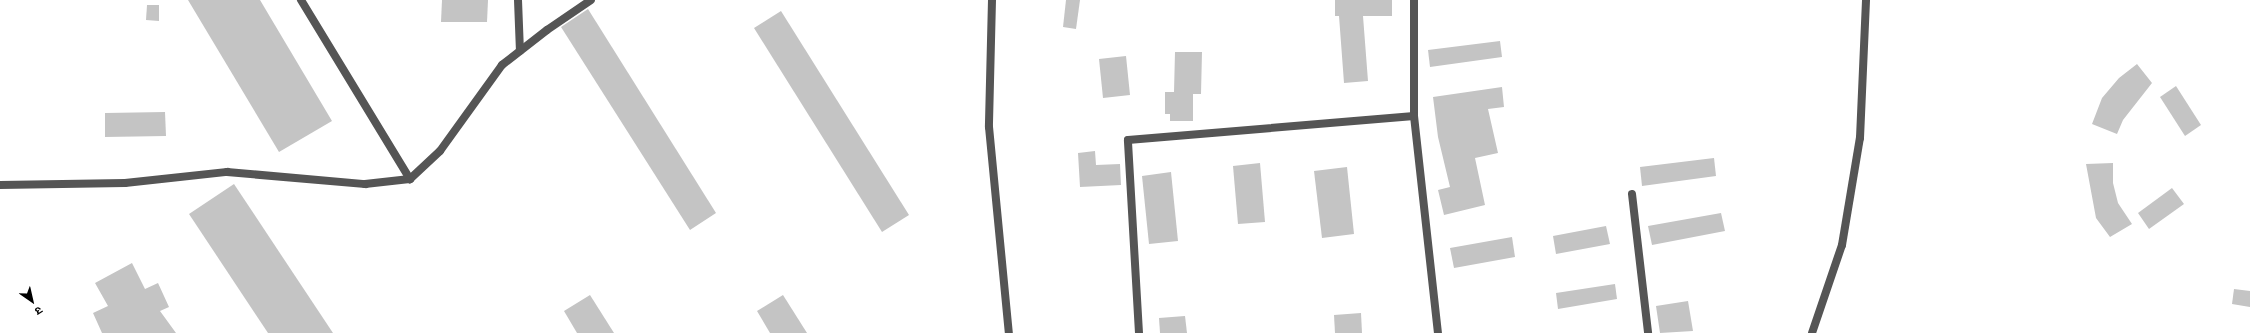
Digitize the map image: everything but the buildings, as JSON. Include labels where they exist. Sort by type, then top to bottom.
[{"type":"street","points":[[300,0],[410,179]]},
{"type":"street","points":[[518,0],[520,51]]},
{"type":"street","points":[[0,185],[125,183],[227,172],[365,184],[410,179],[440,152],[502,65],[591,0]]},
{"type":"street","points":[[992,0],[989,127],[1009,333]]},
{"type":"street","points":[[1414,0],[1414,116],[1438,333]]},
{"type":"street","points":[[1812,333],[1842,245],[1860,138],[1866,0]]},
{"type":"street","points":[[1139,333],[1128,140],[1414,116]]},
{"type":"street","points":[[1632,194],[1648,333]]}]
